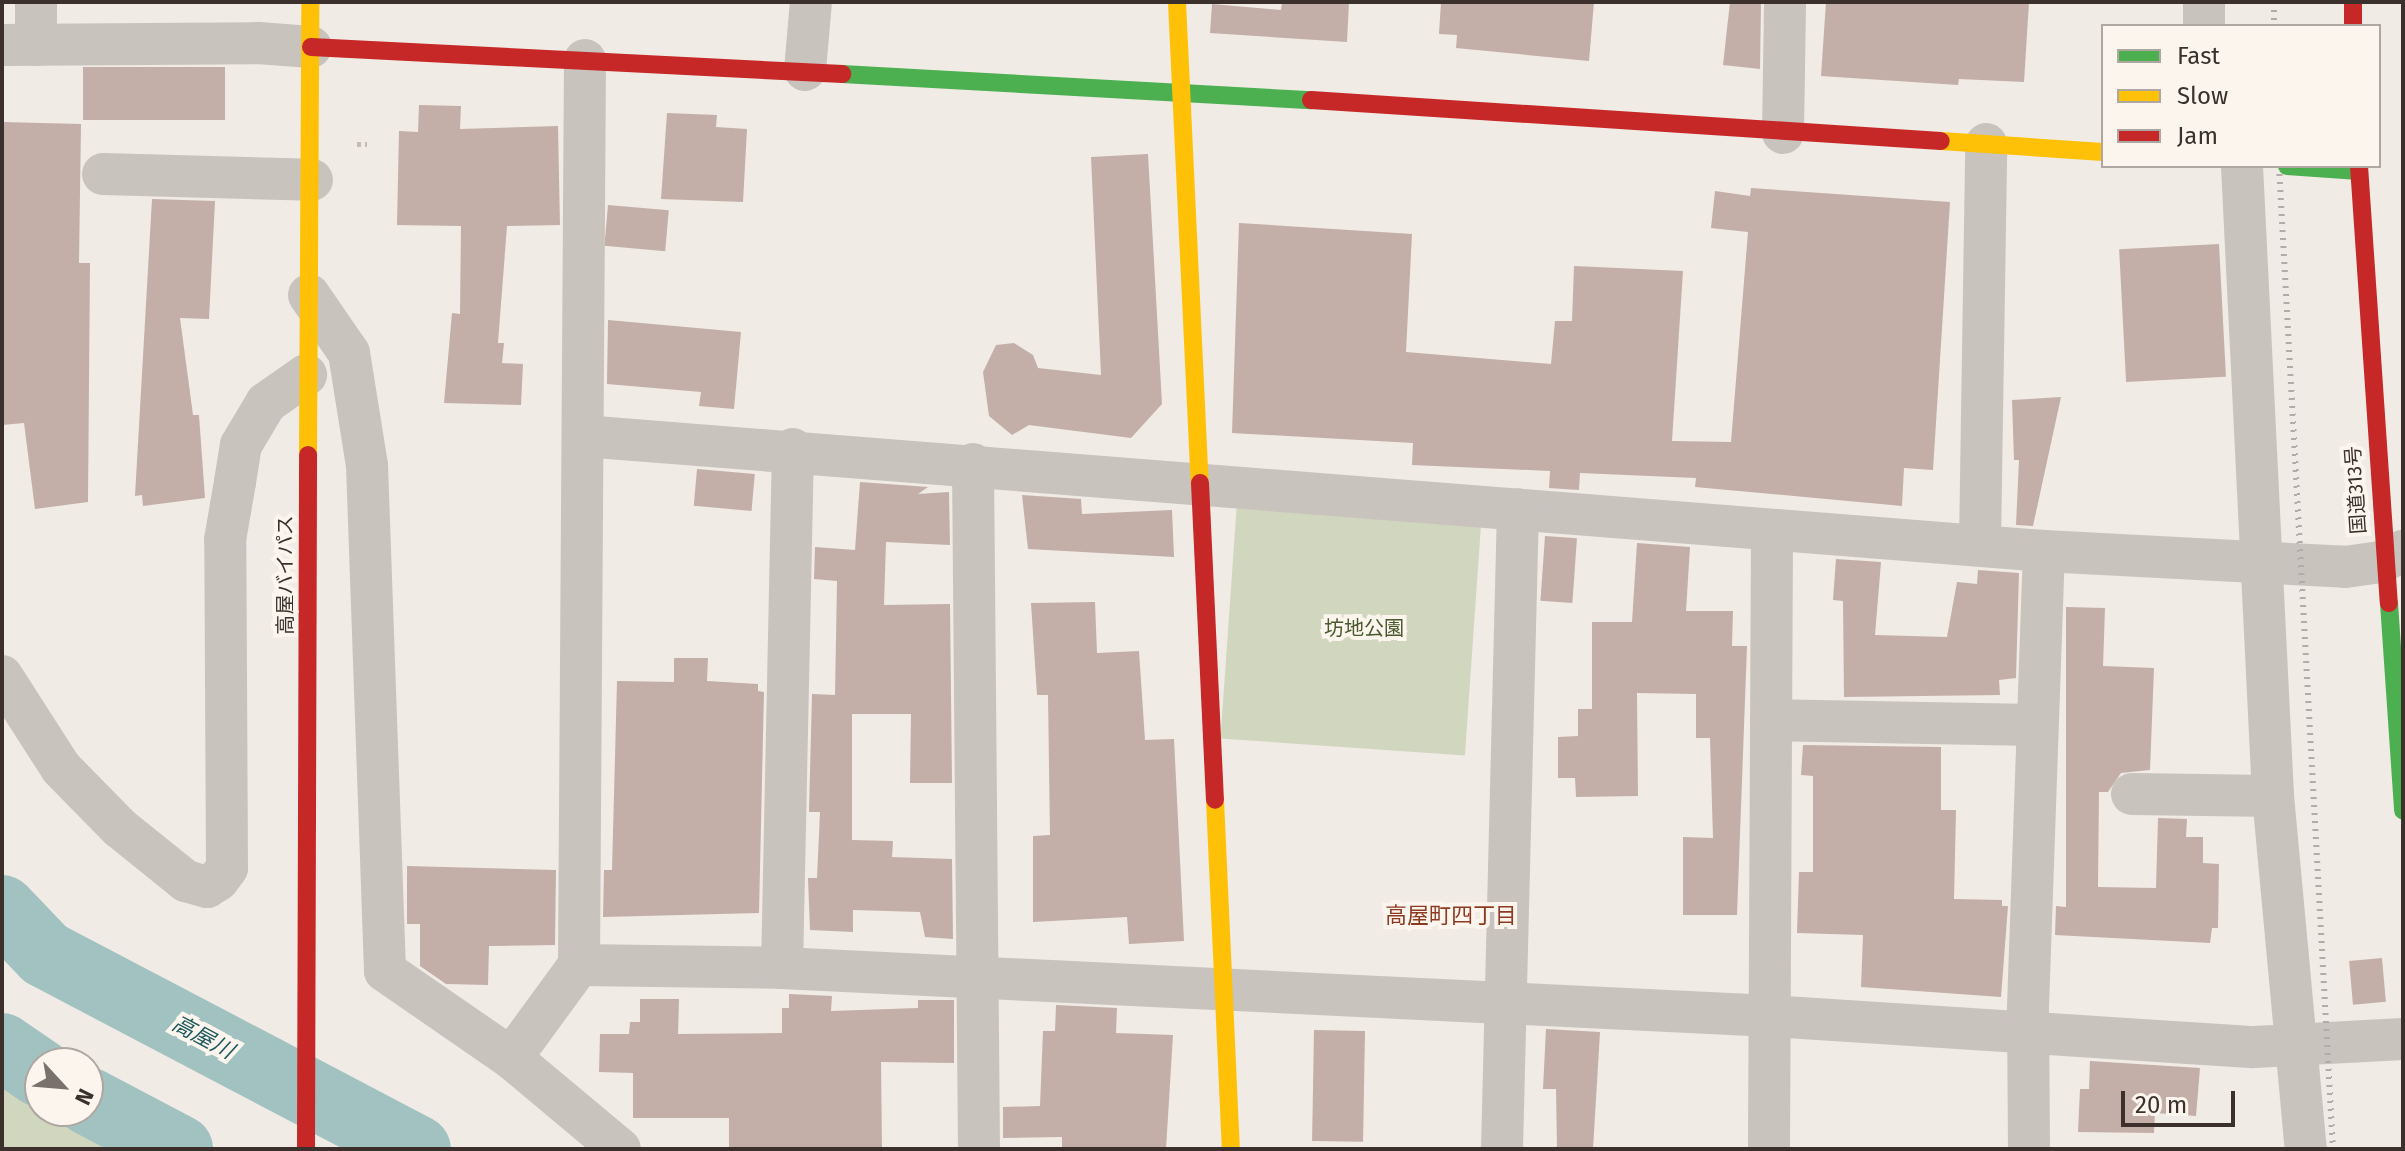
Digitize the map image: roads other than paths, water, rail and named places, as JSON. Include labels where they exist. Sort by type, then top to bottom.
[{"type":"main road","name":"高屋バイパス","points":[[306,1149],[306,375],[312,180],[310,2]]},
{"type":"main road","points":[[1177,2],[1220,990],[1231,1149]]},
{"type":"main road","points":[[2353,2],[2353,24]]},
{"type":"main road","points":[[311,47],[805,70],[2101,152]]},
{"type":"main road","name":"国道313号","points":[[2359,168],[2393,556],[2403,811]]},
{"type":"street","points":[[36,2],[19,45],[258,43],[311,47]]},
{"type":"street","points":[[805,70],[811,2]]},
{"type":"street","points":[[1783,133],[1785,2]]},
{"type":"street","points":[[2204,2],[2204,24]]},
{"type":"street","points":[[511,1058],[579,965],[585,60]]},
{"type":"street","points":[[1980,544],[1986,144]]},
{"type":"street","points":[[2242,168],[2273,796],[2306,1149]]},
{"type":"street","points":[[103,174],[312,180]]},
{"type":"street","points":[[309,295],[349,353],[367,465],[385,971],[511,1058],[620,1149]]},
{"type":"street","points":[[2,676],[61,768],[120,828],[186,881],[207,887],[218,880],[227,868],[227,526],[241,445],[266,403],[306,375]]},
{"type":"street","points":[[583,436],[793,449],[2044,551],[2345,567],[2393,556]]},
{"type":"street","points":[[782,968],[793,449]]},
{"type":"street","points":[[973,464],[979,1149]]},
{"type":"street","points":[[1502,1149],[1518,509]]},
{"type":"street","points":[[1769,1149],[1772,530]]},
{"type":"street","points":[[2029,1149],[2029,1035],[2044,551]]},
{"type":"street","points":[[1771,720],[2037,725]]},
{"type":"street","points":[[2132,794],[2273,796]]},
{"type":"street","points":[[579,965],[782,968],[977,981],[1771,1016],[2029,1035],[2254,1047],[2403,1039]]},
{"type":"waterway","name":"高屋川","points":[[2,909],[45,954],[417,1149]]},
{"type":"waterway","points":[[2,1047],[24,1062]]},
{"type":"waterway","points":[[104,1109],[179,1149]]},
{"type":"railway","points":[[2274,2],[2274,24]]},
{"type":"railway","points":[[2279,168],[2333,1149]]},
{"type":"district","name":"高屋町四丁目","points":[[1451,916]]},
{"type":"park label","name":"坊地公園","points":[[1364,628]]}]
